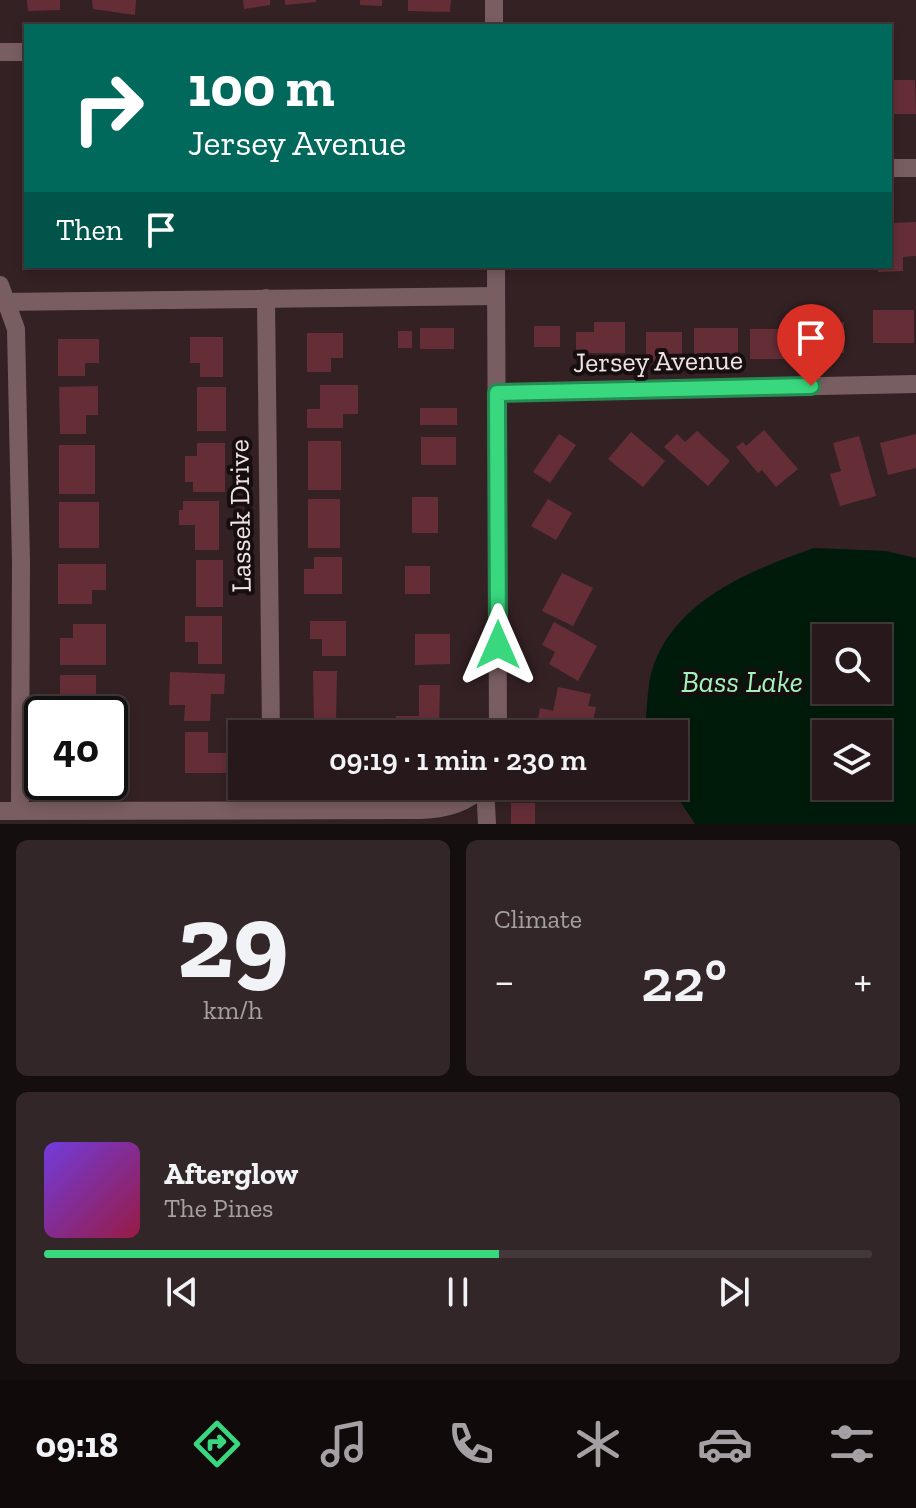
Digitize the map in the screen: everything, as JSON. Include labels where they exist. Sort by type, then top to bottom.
[{"type":"street","points":[[494,0],[494,24]]},
{"type":"street","points":[[0,52],[24,52]]},
{"type":"street","points":[[892,168],[916,168]]},
{"type":"street","points":[[496,268],[498,720]]},
{"type":"street","points":[[20,810],[21,562],[16,329],[2,296],[496,296]]},
{"type":"street","name":"Lassek Drive","points":[[266,298],[271,720]]},
{"type":"street","name":"Jersey Avenue","points":[[497,393],[916,384]]},
{"type":"street","points":[[0,562],[21,562]]},
{"type":"street","points":[[271,800],[271,809]]},
{"type":"street","points":[[0,811],[20,810],[76,818],[271,809],[441,809],[467,800]]},
{"type":"street","points":[[486,800],[487,824]]},
{"type":"water","name":"Bass Lake","points":[[814,548],[886,551],[916,558],[916,824],[695,824],[679,800],[688,800],[688,720],[646,720],[651,674],[661,649],[694,608],[716,592],[765,567]]},
{"type":"building","points":[[27,0],[60,0],[60,10],[28,11]]},
{"type":"building","points":[[92,0],[136,0],[135,15],[93,9]]},
{"type":"building","points":[[243,0],[270,0],[270,5],[244,9]]},
{"type":"building","points":[[285,0],[316,0],[316,2],[285,5]]},
{"type":"building","points":[[360,0],[382,0],[382,6],[360,5]]},
{"type":"building","points":[[408,0],[451,0],[450,12],[408,11]]},
{"type":"building","points":[[892,80],[915,80],[916,114],[892,114]]},
{"type":"building","points":[[916,222],[916,256],[903,257],[903,271],[878,272],[878,268],[892,268],[892,223]]},
{"type":"building","points":[[873,310],[914,310],[914,343],[873,343]]},
{"type":"building","points":[[594,322],[625,322],[625,353],[576,353],[576,332],[594,332]]},
{"type":"building","points":[[805,322],[844,322],[844,353],[805,353]]},
{"type":"building","points":[[534,326],[560,326],[560,347],[534,347]]},
{"type":"building","points":[[420,328],[454,328],[454,349],[420,349]]},
{"type":"building","points":[[694,328],[738,328],[738,359],[694,359]]},
{"type":"building","points":[[750,329],[791,329],[791,359],[750,359]]},
{"type":"building","points":[[398,331],[412,331],[412,348],[398,348]]},
{"type":"building","points":[[646,332],[682,332],[682,361],[646,361]]},
{"type":"building","points":[[307,333],[343,333],[343,358],[331,358],[331,372],[307,372]]},
{"type":"building","points":[[190,337],[223,337],[223,377],[200,377],[200,363],[190,363]]},
{"type":"building","points":[[58,339],[99,339],[99,363],[85,363],[85,376],[58,376]]},
{"type":"building","points":[[320,385],[358,385],[358,414],[343,414],[343,428],[307,428],[307,409],[320,409]]},
{"type":"building","points":[[98,386],[98,415],[86,415],[86,434],[60,434],[59,387]]},
{"type":"building","points":[[197,387],[226,387],[226,431],[197,431]]},
{"type":"building","points":[[420,408],[457,408],[457,425],[420,425]]},
{"type":"building","points":[[764,430],[798,469],[776,487],[762,470],[758,473],[736,447],[743,442],[746,446]]},
{"type":"building","points":[[697,431],[730,461],[708,486],[664,447],[677,434],[685,442]]},
{"type":"building","points":[[631,432],[665,461],[643,487],[608,459]]},
{"type":"building","points":[[559,434],[576,445],[550,483],[533,472]]},
{"type":"building","points":[[916,434],[916,468],[888,475],[880,443]]},
{"type":"building","points":[[859,436],[876,496],[840,506],[830,474],[841,471],[833,443]]},
{"type":"building","points":[[421,437],[456,437],[456,465],[421,465]]},
{"type":"building","points":[[308,441],[341,441],[341,490],[308,490]]},
{"type":"building","points":[[197,443],[225,443],[225,492],[193,492],[193,482],[185,482],[185,456],[197,456]]},
{"type":"building","points":[[59,445],[95,445],[95,494],[59,494]]},
{"type":"building","points":[[412,497],[438,497],[438,533],[412,533]]},
{"type":"building","points":[[308,499],[340,499],[340,548],[308,548]]},
{"type":"building","points":[[548,499],[572,513],[556,540],[531,526]]},
{"type":"building","points":[[183,501],[219,501],[219,550],[195,550],[195,525],[179,525],[179,510],[183,510]]},
{"type":"building","points":[[59,502],[99,502],[99,548],[59,548]]},
{"type":"building","points":[[314,557],[342,557],[342,594],[304,594],[304,569],[314,569]]},
{"type":"building","points":[[196,560],[223,560],[223,607],[196,607]]},
{"type":"building","points":[[58,564],[106,564],[106,590],[92,590],[92,604],[58,604]]},
{"type":"building","points":[[405,566],[430,566],[430,594],[405,594]]},
{"type":"building","points":[[562,573],[593,588],[573,626],[542,611]]},
{"type":"building","points":[[185,616],[222,616],[222,664],[198,664],[198,642],[185,642]]},
{"type":"building","points":[[310,621],[346,621],[346,656],[322,656],[322,639],[310,639]]},
{"type":"building","points":[[554,622],[597,646],[578,681],[549,664],[555,652],[542,645]]},
{"type":"building","points":[[73,624],[106,624],[106,665],[60,665],[60,638],[73,638]]},
{"type":"building","points":[[415,634],[450,634],[450,664],[415,665]]},
{"type":"building","points":[[313,671],[337,671],[336,720],[314,720]]},
{"type":"building","points":[[170,672],[225,674],[224,694],[211,694],[210,721],[184,721],[185,705],[169,705]]},
{"type":"building","points":[[60,675],[96,675],[96,696],[60,696]]},
{"type":"building","points":[[419,685],[440,685],[439,720],[396,720],[396,716],[419,716]]},
{"type":"building","points":[[558,687],[591,694],[588,706],[596,707],[593,720],[538,720],[540,708],[553,711]]},
{"type":"building","points":[[185,732],[208,732],[208,753],[228,753],[228,773],[185,773]]},
{"type":"building","points":[[511,803],[535,803],[535,824],[511,824]]},
{"type":"route","points":[[498,645],[497,393],[811,386]]}]
